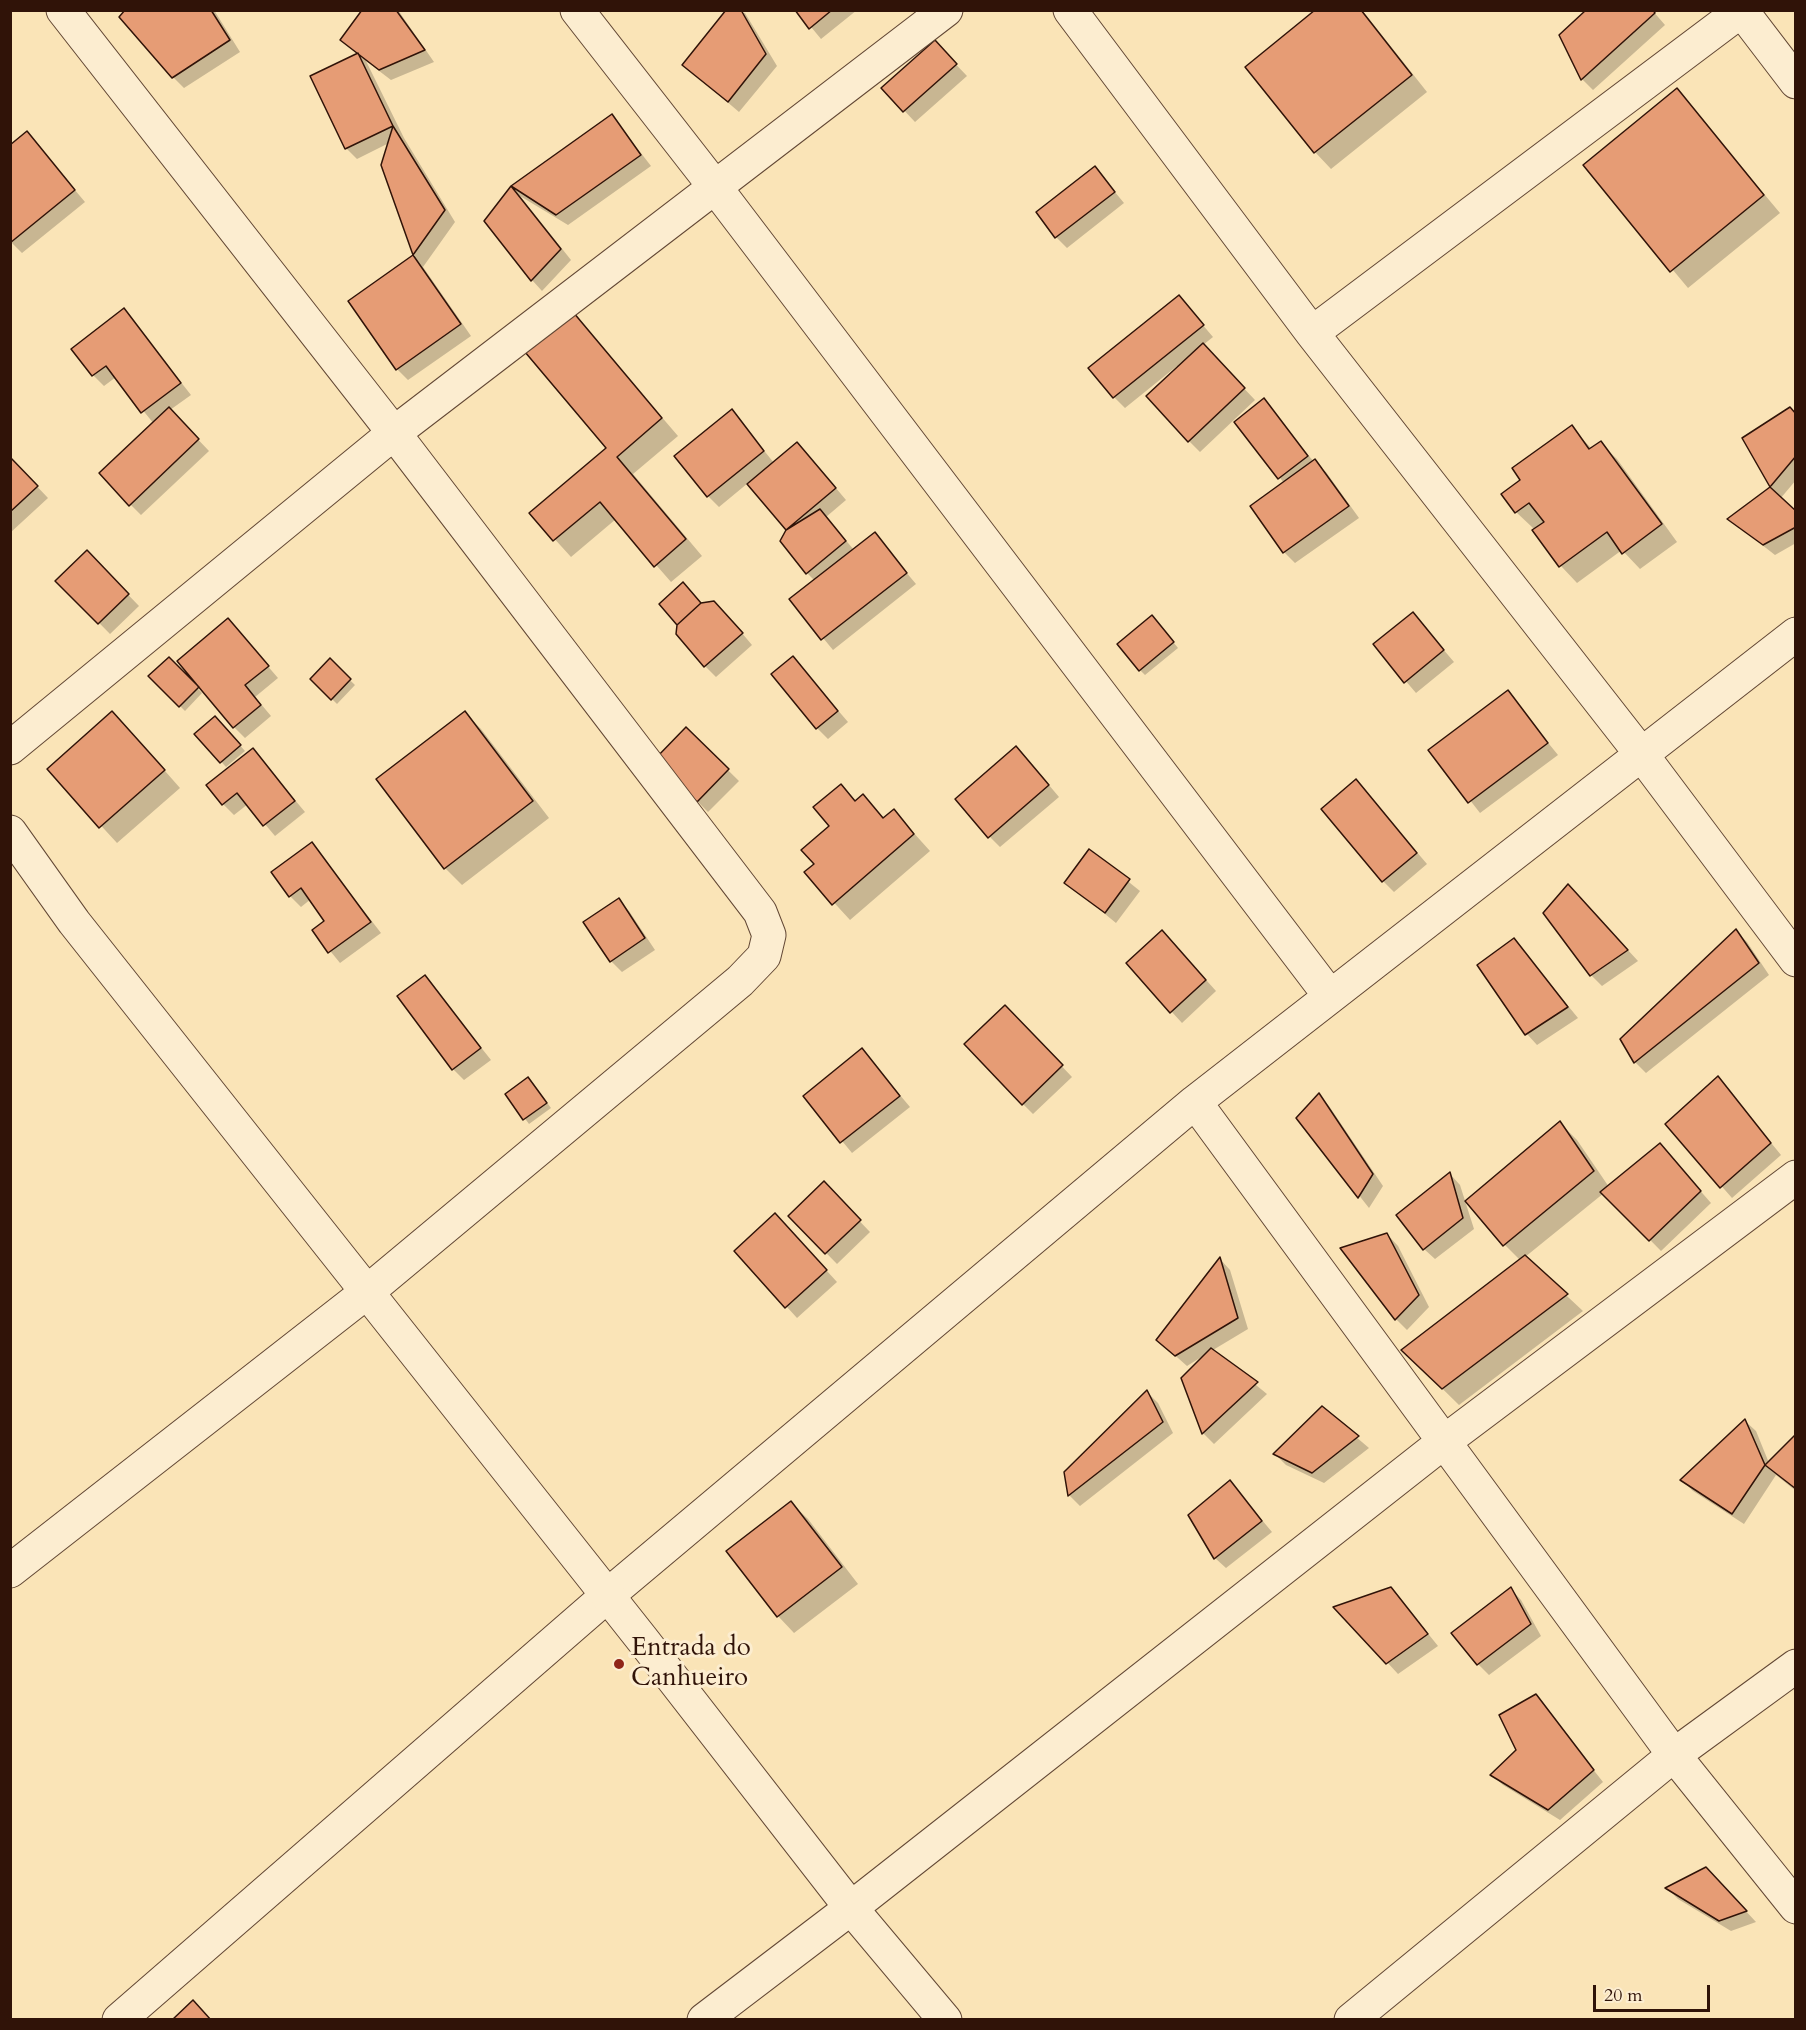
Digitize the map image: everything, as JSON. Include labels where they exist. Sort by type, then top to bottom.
[{"type":"street","points":[[10,1571],[368,1292],[741,981],[764,956],[768,935],[760,912],[394,433],[63,10]]},
{"type":"street","points":[[577,10],[716,187],[1330,996]]},
{"type":"street","points":[[10,748],[394,433],[946,10]]},
{"type":"street","points":[[1070,10],[1312,333],[1642,755],[1796,960]]},
{"type":"street","points":[[1312,333],[1741,11],[1796,81]]},
{"type":"street","points":[[119,2019],[608,1595],[1195,1102],[1796,634]]},
{"type":"street","points":[[10,832],[74,922],[608,1595],[851,1908],[945,2019]]},
{"type":"street","points":[[1195,1102],[1674,1755],[1796,1907]]},
{"type":"street","points":[[704,2019],[851,1908],[1445,1440],[1796,1177]]},
{"type":"street","points":[[1351,2019],[1674,1755],[1796,1666]]},
{"type":"building","points":[[125,10],[211,10],[230,40],[172,78],[119,17]]},
{"type":"building","points":[[362,10],[396,10],[425,50],[379,70],[340,40]]},
{"type":"building","points":[[726,10],[741,10],[766,54],[728,102],[682,65]]},
{"type":"building","points":[[795,10],[832,10],[809,29]]},
{"type":"building","points":[[1315,10],[1361,10],[1412,75],[1314,153],[1245,67]]},
{"type":"building","points":[[1586,10],[1653,10],[1655,13],[1581,80],[1559,35]]},
{"type":"building","points":[[935,40],[957,64],[903,112],[881,88]]},
{"type":"building","points":[[358,53],[393,126],[345,149],[310,76]]},
{"type":"building","points":[[1677,88],[1764,195],[1670,272],[1583,165]]},
{"type":"building","points":[[612,114],[641,155],[556,215],[511,186]]},
{"type":"building","points":[[393,126],[445,210],[413,255],[381,165]]},
{"type":"building","points":[[27,131],[75,190],[10,243],[10,145]]},
{"type":"building","points":[[1095,166],[1115,192],[1055,238],[1036,212]]},
{"type":"building","points":[[511,186],[561,249],[531,281],[484,221]]},
{"type":"building","points":[[413,255],[461,324],[396,370],[348,301]]},
{"type":"building","points":[[1179,295],[1204,325],[1113,398],[1088,368]]},
{"type":"building","points":[[124,308],[181,383],[141,413],[106,366],[92,376],[71,349]]},
{"type":"building","points":[[573,312],[662,418],[617,457],[686,539],[654,567],[600,502],[553,541],[529,513],[606,448],[525,352]]},
{"type":"building","points":[[1203,343],[1245,388],[1188,442],[1146,396]]},
{"type":"building","points":[[1264,398],[1308,456],[1278,479],[1234,422]]},
{"type":"building","points":[[169,407],[199,439],[129,506],[99,473]]},
{"type":"building","points":[[1790,407],[1796,414],[1796,456],[1770,487],[1742,438]]},
{"type":"building","points":[[732,409],[764,451],[707,497],[674,456]]},
{"type":"building","points":[[1572,425],[1589,449],[1601,441],[1662,524],[1622,554],[1607,532],[1559,567],[1532,530],[1544,522],[1529,503],[1515,513],[1501,494],[1520,480],[1512,468]]},
{"type":"building","points":[[797,442],[836,488],[786,530],[747,484]]},
{"type":"building","points":[[10,457],[38,486],[10,512]]},
{"type":"building","points":[[1315,459],[1349,506],[1283,553],[1250,506]]},
{"type":"building","points":[[1770,487],[1796,511],[1796,527],[1763,545],[1727,519]]},
{"type":"building","points":[[820,509],[846,541],[806,574],[780,541],[786,530]]},
{"type":"building","points":[[875,532],[907,573],[821,640],[789,599]]},
{"type":"building","points":[[87,550],[129,594],[98,624],[55,581]]},
{"type":"building","points":[[683,582],[701,603],[677,625],[659,604]]},
{"type":"building","points":[[714,601],[743,633],[704,667],[676,634],[677,625],[701,603]]},
{"type":"building","points":[[1413,612],[1444,650],[1404,683],[1373,644]]},
{"type":"building","points":[[1152,615],[1174,642],[1139,671],[1117,644]]},
{"type":"building","points":[[228,618],[269,666],[245,685],[261,705],[233,728],[177,661]]},
{"type":"building","points":[[793,656],[838,711],[816,729],[771,674]]},
{"type":"building","points":[[169,657],[199,687],[179,707],[148,676]]},
{"type":"building","points":[[330,658],[351,679],[331,700],[310,679]]},
{"type":"building","points":[[1508,690],[1548,743],[1468,803],[1428,750]]},
{"type":"building","points":[[112,711],[165,770],[99,828],[47,769]]},
{"type":"building","points":[[465,711],[533,801],[444,869],[376,779]]},
{"type":"building","points":[[215,716],[241,745],[220,763],[194,734]]},
{"type":"building","points":[[686,727],[729,769],[697,802],[654,760]]},
{"type":"building","points":[[1016,746],[1049,785],[988,838],[955,799]]},
{"type":"building","points":[[253,748],[295,801],[263,826],[237,793],[222,805],[206,785]]},
{"type":"building","points":[[1356,779],[1417,853],[1382,882],[1321,809]]},
{"type":"building","points":[[841,784],[855,801],[863,794],[883,818],[894,809],[914,834],[832,905],[804,872],[814,864],[801,850],[829,826],[813,807]]},
{"type":"building","points":[[312,842],[371,922],[328,953],[312,930],[324,921],[301,888],[289,897],[271,872]]},
{"type":"building","points":[[1089,849],[1130,879],[1105,913],[1064,883]]},
{"type":"building","points":[[1568,884],[1628,950],[1590,976],[1543,913]]},
{"type":"building","points":[[619,898],[645,938],[610,962],[583,922]]},
{"type":"building","points":[[1736,929],[1759,963],[1634,1063],[1620,1039]]},
{"type":"building","points":[[1162,930],[1206,980],[1170,1013],[1126,963]]},
{"type":"building","points":[[1514,938],[1568,1007],[1525,1035],[1477,965]]},
{"type":"building","points":[[425,975],[481,1048],[452,1070],[397,996]]},
{"type":"building","points":[[1005,1005],[1063,1065],[1022,1105],[964,1044]]},
{"type":"building","points":[[862,1048],[900,1096],[840,1143],[803,1096]]},
{"type":"building","points":[[1718,1076],[1771,1143],[1720,1188],[1665,1124]]},
{"type":"building","points":[[528,1077],[547,1103],[523,1120],[505,1094]]},
{"type":"building","points":[[1319,1093],[1373,1174],[1358,1198],[1296,1118]]},
{"type":"building","points":[[1560,1121],[1594,1171],[1503,1246],[1465,1201]]},
{"type":"building","points":[[1660,1143],[1701,1191],[1649,1241],[1600,1192]]},
{"type":"building","points":[[1450,1172],[1463,1218],[1423,1250],[1396,1215]]},
{"type":"building","points":[[824,1181],[861,1220],[825,1254],[788,1216]]},
{"type":"building","points":[[775,1213],[827,1270],[785,1308],[734,1251]]},
{"type":"building","points":[[1387,1233],[1419,1295],[1395,1320],[1340,1248]]},
{"type":"building","points":[[1525,1255],[1568,1294],[1442,1389],[1401,1350]]},
{"type":"building","points":[[1220,1257],[1238,1318],[1175,1356],[1156,1340]]},
{"type":"building","points":[[1211,1348],[1258,1382],[1202,1434],[1181,1378]]},
{"type":"building","points":[[1147,1390],[1163,1422],[1068,1496],[1064,1472]]},
{"type":"building","points":[[1322,1406],[1359,1436],[1312,1473],[1273,1454]]},
{"type":"building","points":[[1745,1419],[1765,1465],[1732,1514],[1680,1480]]},
{"type":"building","points":[[1796,1434],[1796,1489],[1765,1465]]},
{"type":"building","points":[[1230,1480],[1262,1521],[1214,1559],[1188,1515]]},
{"type":"building","points":[[791,1501],[842,1567],[777,1617],[726,1551]]},
{"type":"building","points":[[1391,1587],[1428,1634],[1386,1664],[1333,1607]]},
{"type":"building","points":[[1511,1587],[1531,1624],[1477,1665],[1451,1633]]},
{"type":"building","points":[[1536,1694],[1594,1770],[1548,1810],[1490,1775],[1516,1750],[1499,1715]]},
{"type":"building","points":[[1706,1867],[1747,1911],[1719,1921],[1665,1888]]},
{"type":"building","points":[[193,2000],[211,2020],[172,2020]]},
{"type":"place","name":"Entrada do Canhueiro","points":[[619,1664]]}]
